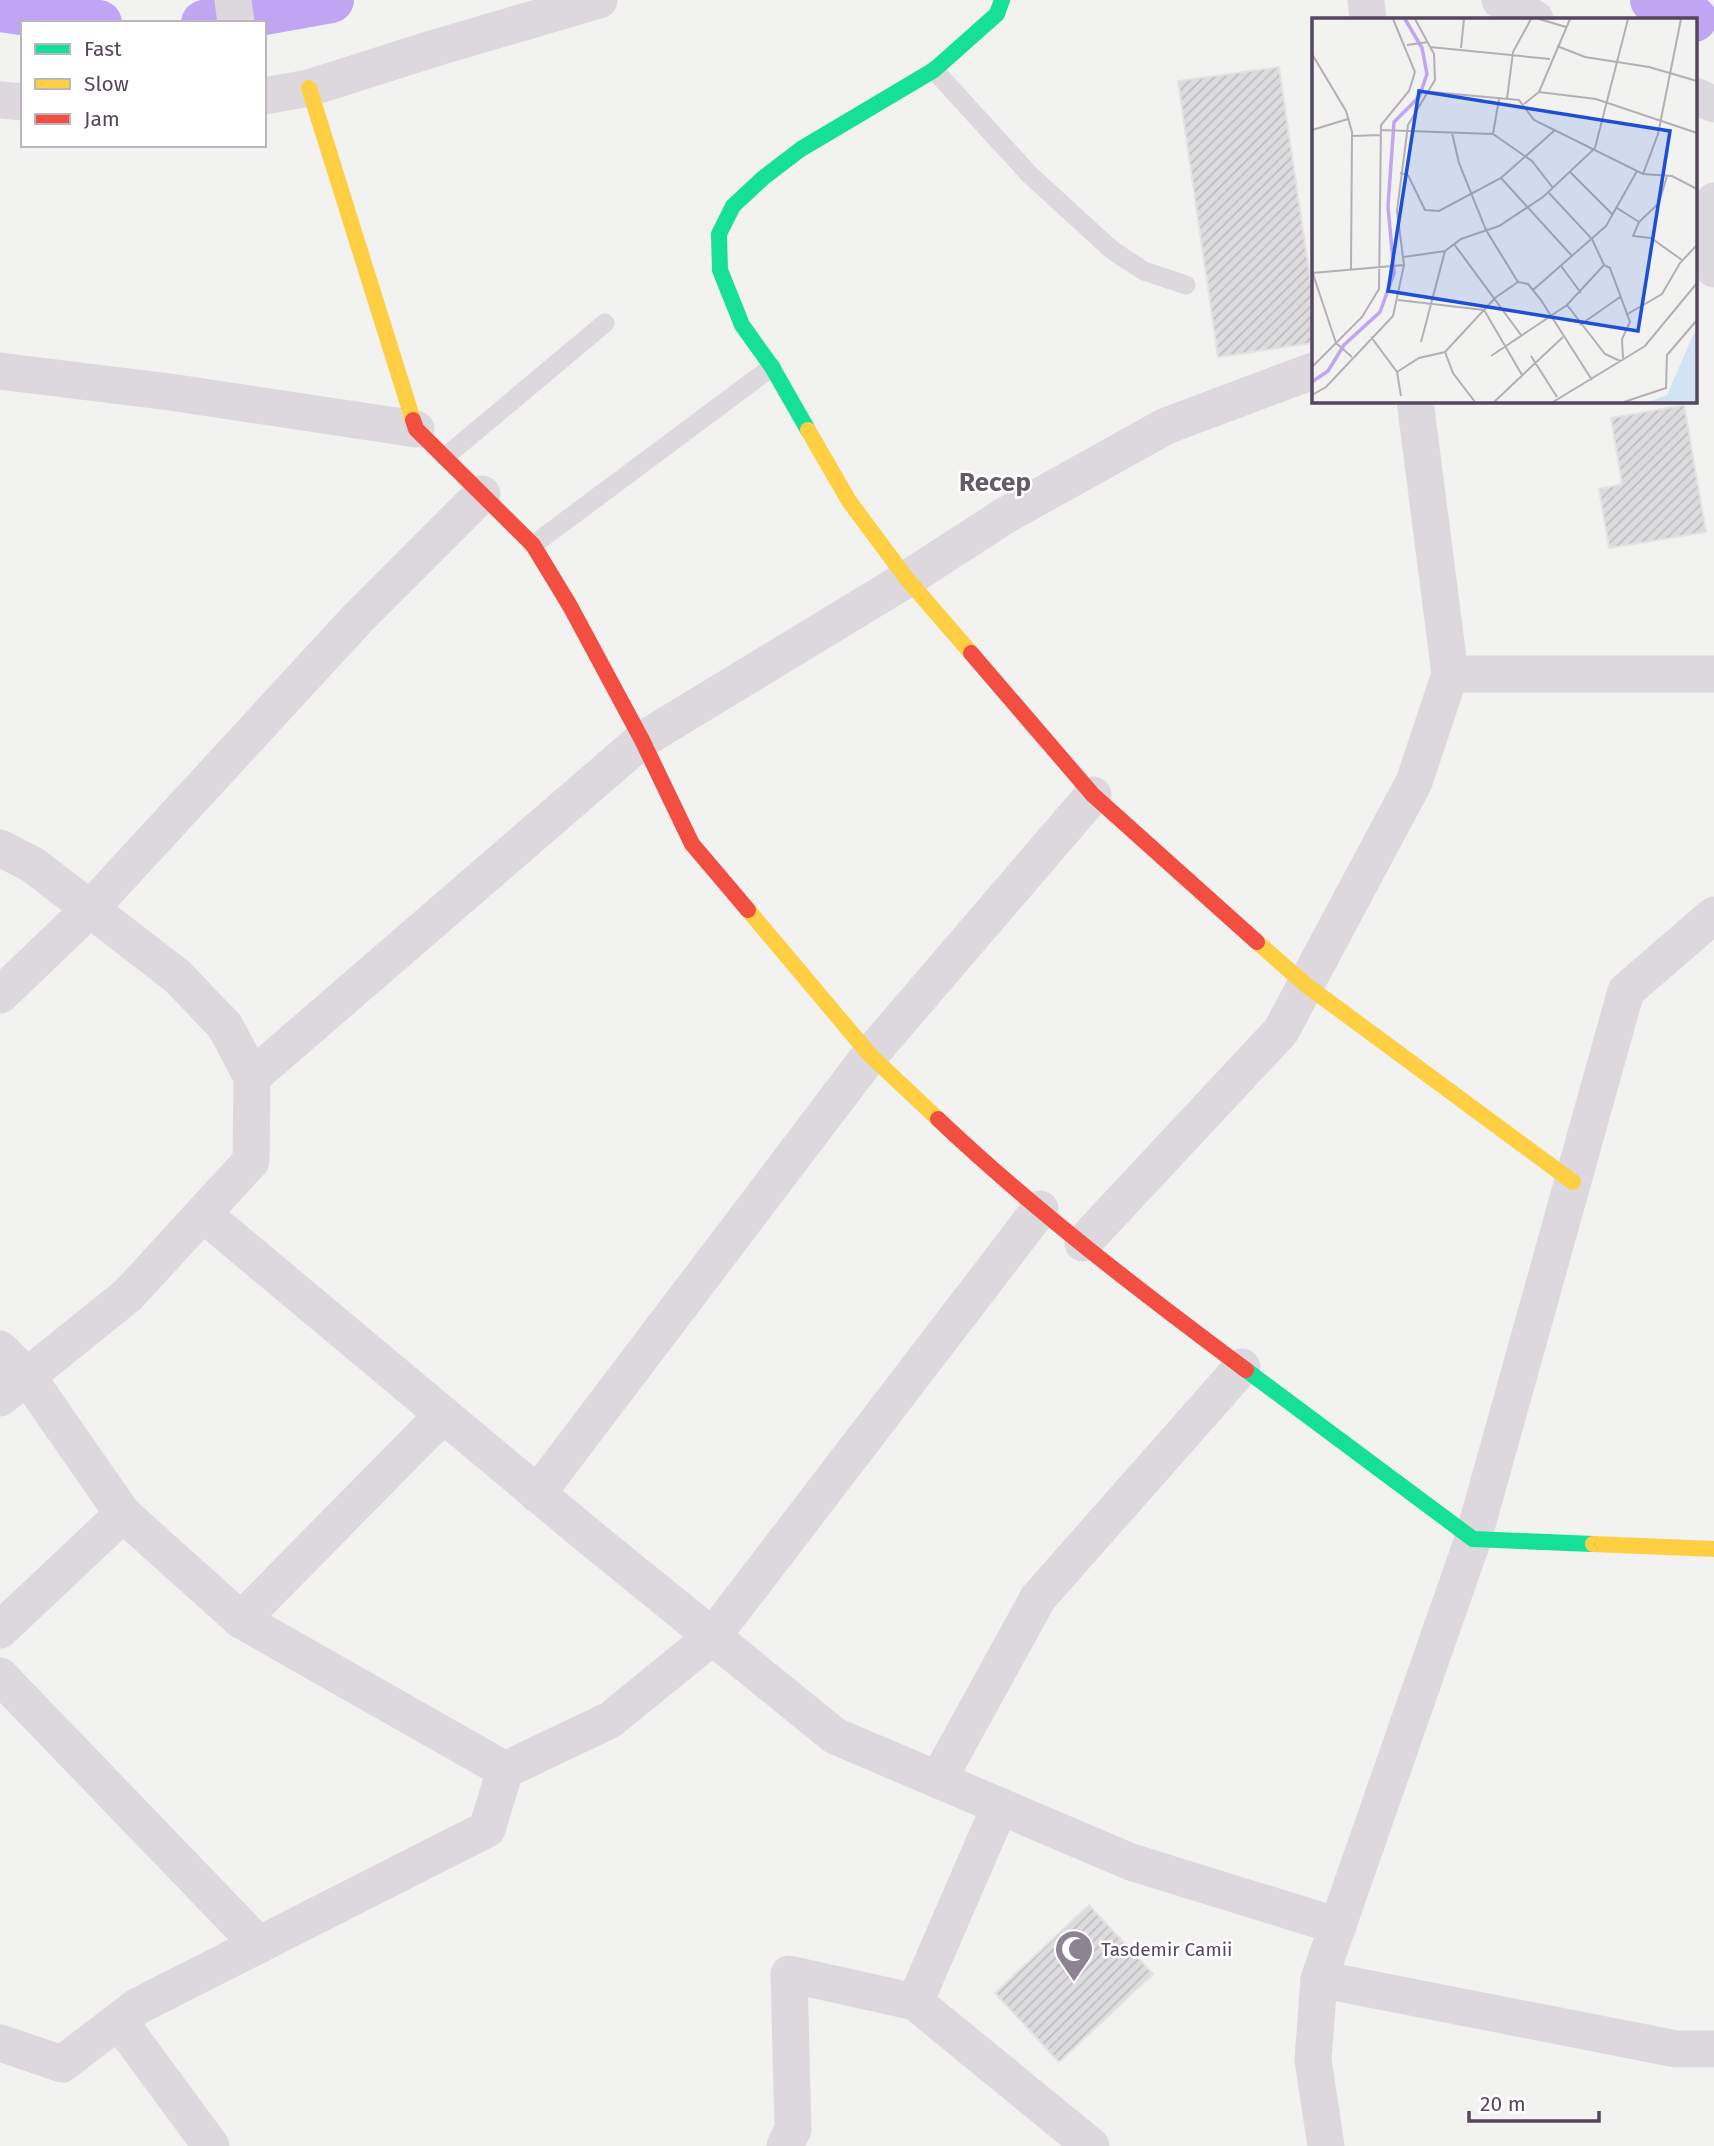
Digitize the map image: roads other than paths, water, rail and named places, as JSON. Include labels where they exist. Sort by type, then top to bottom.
[{"type":"street","points":[[233,0],[236,21]]},
{"type":"street","points":[[266,96],[309,88],[599,0]]},
{"type":"street","points":[[1002,0],[996,14],[934,70],[801,149],[763,178],[733,206],[719,234],[720,270],[742,325],[772,367],[849,501],[907,579],[1093,795],[1306,985],[1573,1182]]},
{"type":"street","points":[[1366,0],[1368,18]]},
{"type":"street","points":[[1500,0],[1533,18]]},
{"type":"street","points":[[309,88],[416,429],[533,545],[570,606],[642,740],[692,844],[870,1055],[993,1171],[1083,1244],[1177,1319],[1473,1539],[1714,1549]]},
{"type":"street","points":[[1696,96],[1714,104]]},
{"type":"street","points":[[0,100],[21,102]]},
{"type":"street","points":[[1714,201],[1714,269]]},
{"type":"street","points":[[0,371],[170,392],[416,429]]},
{"type":"street","points":[[252,1077],[642,740],[907,579],[1006,514],[1166,426],[1312,371]]},
{"type":"street","points":[[1083,1244],[1281,1031],[1414,782],[1450,674],[1415,402]]},
{"type":"street","points":[[0,995],[90,909],[358,618],[482,494]]},
{"type":"street","points":[[1450,674],[1714,674]]},
{"type":"street","points":[[537,1494],[870,1055],[1093,795]]},
{"type":"street","points":[[0,848],[33,865],[177,976],[225,1026],[252,1077],[251,1161],[128,1295],[14,1387]]},
{"type":"street","points":[[1326,2146],[1312,2060],[1320,1979],[1473,1539],[1626,991],[1714,915]]},
{"type":"street","points":[[0,2043],[62,2064],[138,2006],[487,1829],[505,1770],[610,1720],[712,1637],[1040,1209]]},
{"type":"street","points":[[203,1214],[537,1494],[835,1736],[1131,1862],[1338,1926]]},
{"type":"street","points":[[0,1349],[14,1387],[123,1514],[241,1620],[505,1770]]},
{"type":"street","points":[[938,1780],[1038,1598],[1242,1367]]},
{"type":"street","points":[[241,1620],[443,1415]]},
{"type":"street","points":[[0,1630],[123,1514]]},
{"type":"street","points":[[0,1676],[259,1945]]},
{"type":"street","points":[[915,2003],[1000,1806]]},
{"type":"street","points":[[785,2146],[793,2129],[789,1974],[915,2003],[1091,2146]]},
{"type":"street","points":[[1320,1979],[1676,2049],[1714,2049]]},
{"type":"street","points":[[119,2021],[211,2146]]},
{"type":"lane","points":[[934,70],[1030,175],[1112,250],[1144,271],[1186,285]]},
{"type":"lane","points":[[445,457],[605,323]]},
{"type":"lane","points":[[533,545],[772,367]]},
{"type":"waterway","points":[[215,21],[331,0]]},
{"type":"waterway","points":[[1653,0],[1665,8],[1691,18]]},
{"type":"waterway","points":[[0,9],[85,21]]},
{"type":"place","name":"Tasdemir Camii","points":[[1074,1983]]},
{"type":"district","name":"Recep","points":[[995,482]]}]
